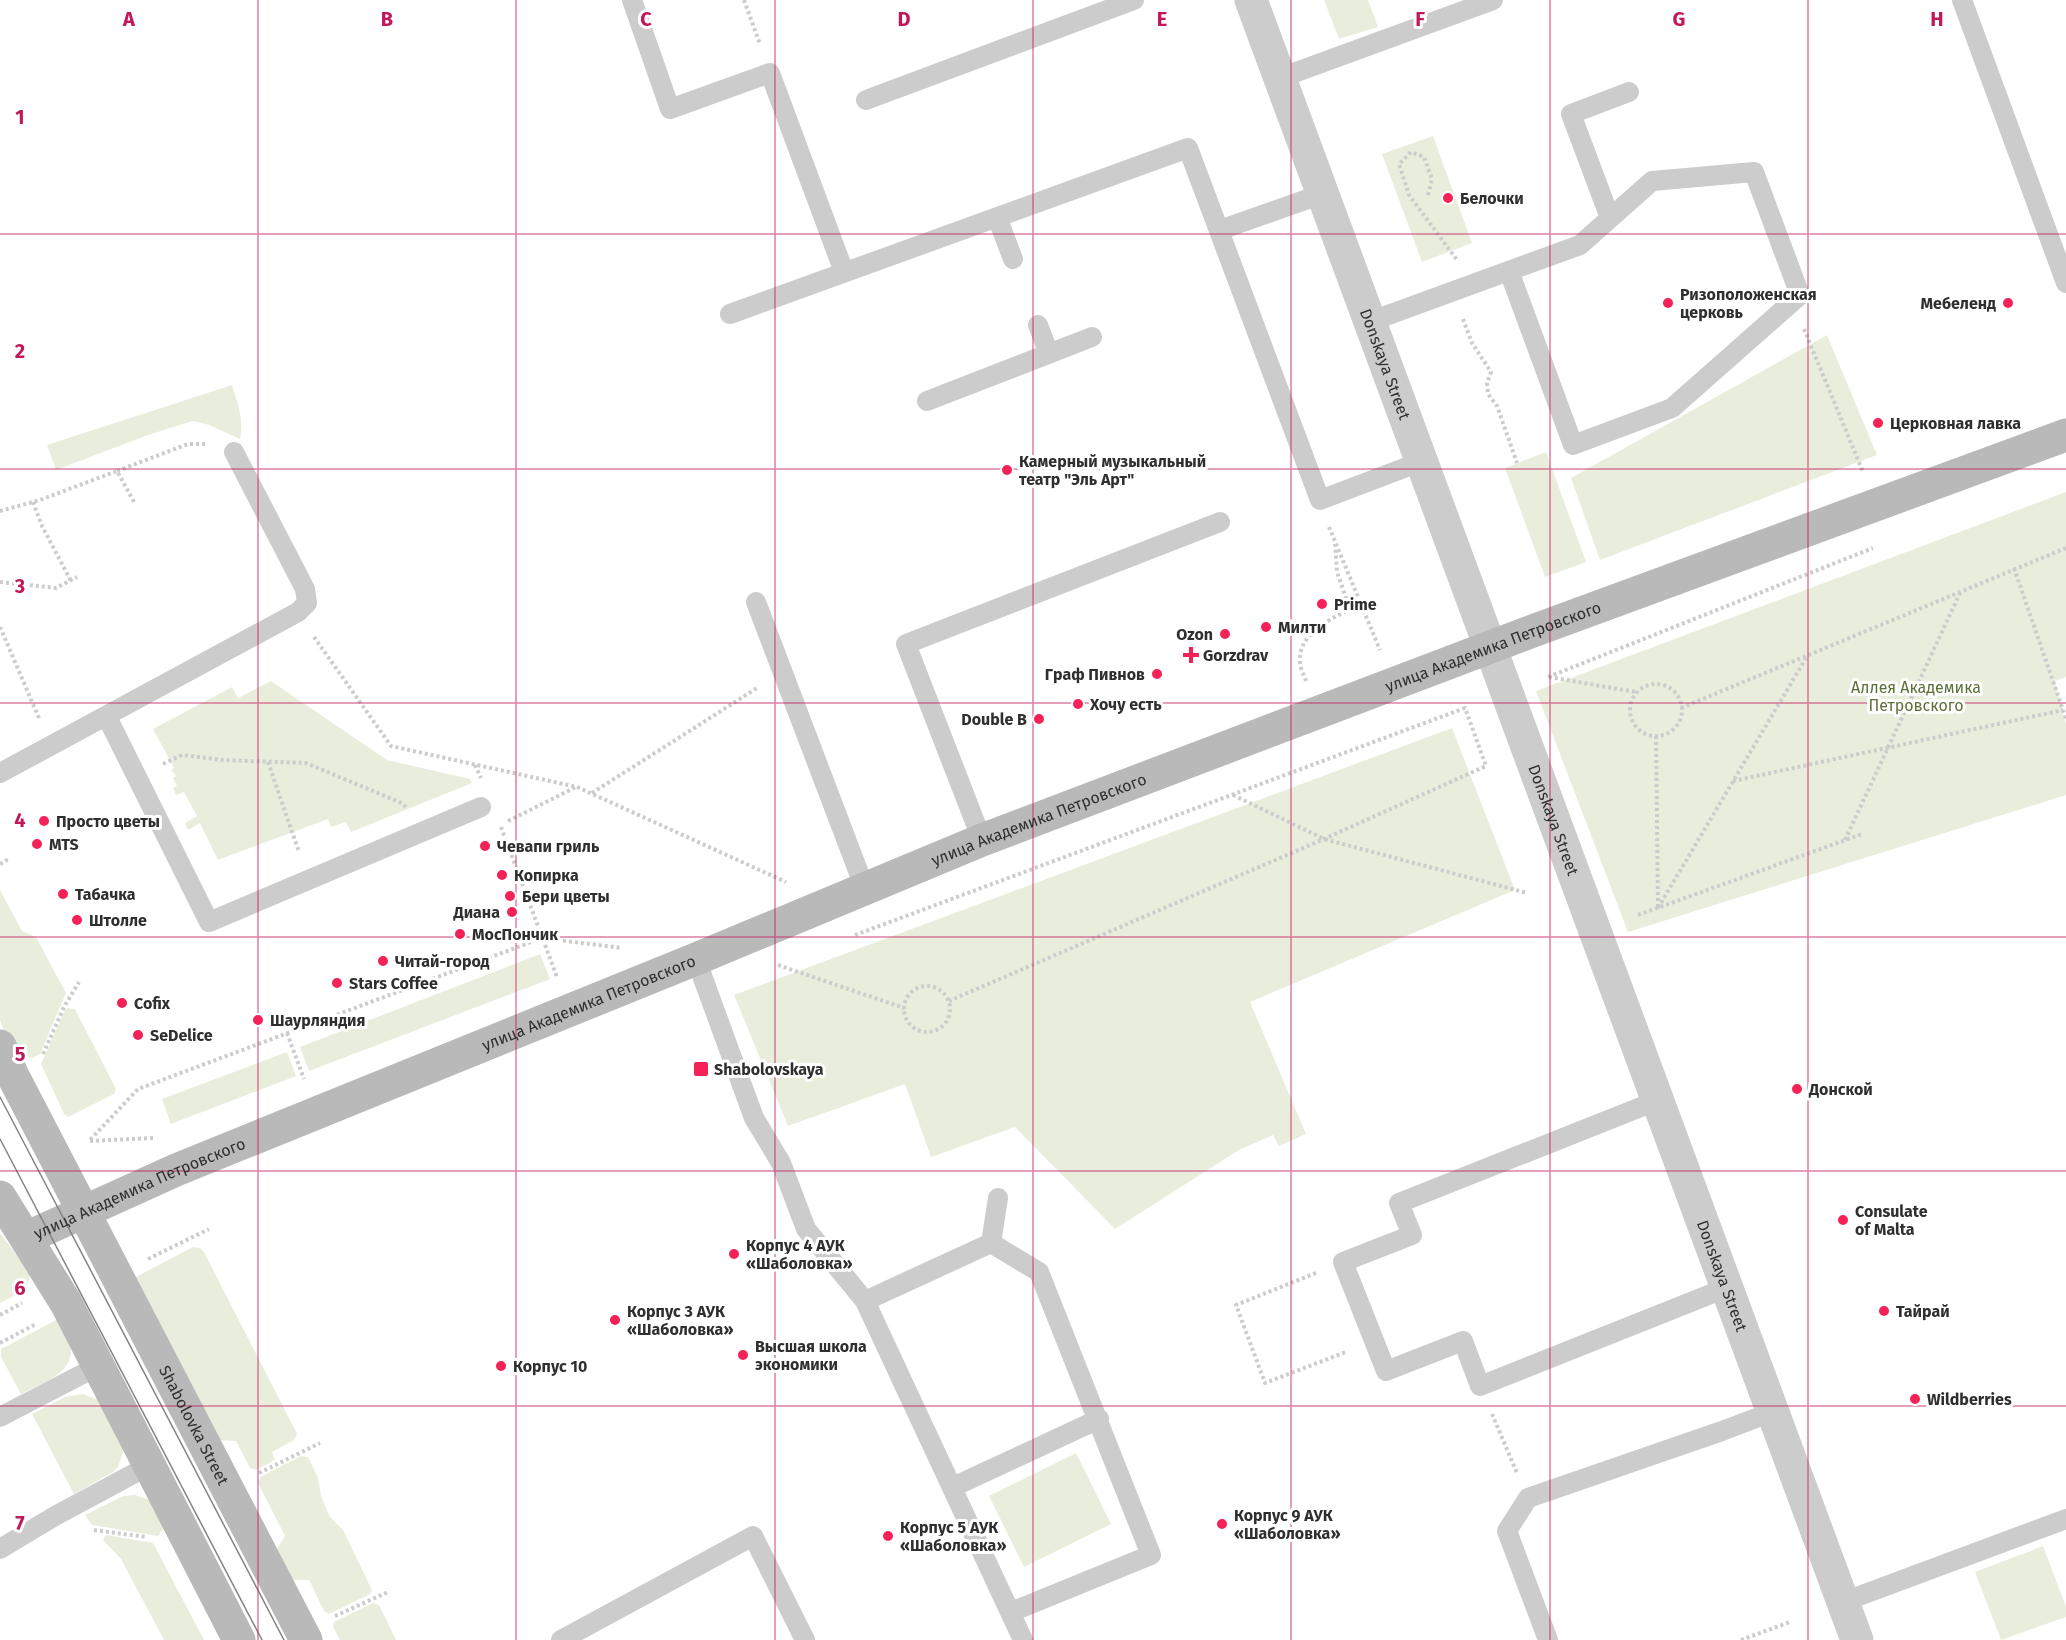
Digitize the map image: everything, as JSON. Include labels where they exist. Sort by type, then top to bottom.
[{"type":"street","name":"Donskaya Street","points":[[1251,0],[1857,1640]]},
{"type":"street","name":"улица Академика Петровского","points":[[26,1238],[197,1161],[696,959],[982,840],[1490,648],[2066,435]]},
{"type":"street","name":"Shabolovka Street","points":[[0,1046],[82,1211],[316,1630]]},
{"type":"street","points":[[0,1197],[66,1303],[239,1640]]},
{"type":"lane","points":[[632,0],[670,109],[770,73],[844,272]]},
{"type":"lane","points":[[866,100],[1134,0]]},
{"type":"lane","points":[[1280,78],[1493,0]]},
{"type":"lane","points":[[1962,0],[2066,284]]},
{"type":"lane","points":[[1610,218],[1571,114],[1629,92]]},
{"type":"lane","points":[[730,314],[1188,148],[1320,501],[1420,462]]},
{"type":"lane","points":[[1369,322],[1580,245],[1652,181],[1754,172],[1800,295],[1672,408],[1573,445],[1509,271]]},
{"type":"lane","points":[[1220,230],[1322,194]]},
{"type":"lane","points":[[998,217],[1013,259]]},
{"type":"lane","points":[[1038,325],[1049,354]]},
{"type":"lane","points":[[927,401],[1092,337]]},
{"type":"lane","points":[[0,773],[298,612],[307,603],[306,589],[234,452]]},
{"type":"lane","points":[[982,840],[906,644],[1220,522]]},
{"type":"lane","points":[[756,602],[865,889]]},
{"type":"lane","points":[[107,717],[209,922],[481,807]]},
{"type":"lane","points":[[696,959],[754,1118],[781,1163],[806,1229],[866,1302],[1023,1640]]},
{"type":"lane","points":[[1656,1101],[1399,1203],[1412,1235],[1343,1262],[1386,1371],[1463,1341],[1480,1386],[1726,1288]]},
{"type":"lane","points":[[992,1243],[998,1198]]},
{"type":"lane","points":[[866,1302],[992,1243]]},
{"type":"lane","points":[[992,1243],[1040,1272],[1151,1555],[1011,1612]]},
{"type":"lane","points":[[0,1417],[98,1366]]},
{"type":"lane","points":[[1548,1640],[1507,1531],[1528,1498],[1772,1412]]},
{"type":"lane","points":[[952,1487],[1099,1419]]},
{"type":"lane","points":[[0,1549],[55,1516],[148,1466]]},
{"type":"lane","points":[[1843,1602],[2066,1519]]},
{"type":"lane","points":[[561,1640],[753,1536],[805,1640]]},
{"type":"path","points":[[744,0],[770,73]]},
{"type":"path","points":[[1428,195],[1432,179],[1424,157],[1411,152],[1400,164],[1409,195],[1456,256],[1460,289],[1472,343],[1491,372],[1486,383],[1488,394],[1497,406],[1517,463]]},
{"type":"path","points":[[1793,302],[1861,467]]},
{"type":"path","points":[[0,511],[33,502],[188,444],[213,444],[234,452]]},
{"type":"path","points":[[117,471],[134,502]]},
{"type":"path","points":[[1320,501],[1335,544],[1383,658]]},
{"type":"path","points":[[33,502],[42,526],[71,581]]},
{"type":"path","points":[[1308,686],[1299,662],[1303,644],[1320,625],[1350,609],[1337,572],[1335,544]]},
{"type":"path","points":[[1637,692],[1548,677],[1879,545]]},
{"type":"path","points":[[1681,708],[2066,548]]},
{"type":"path","points":[[2014,568],[2066,719]]},
{"type":"path","points":[[0,582],[56,588],[77,577]]},
{"type":"path","points":[[1845,840],[1961,591]]},
{"type":"path","points":[[0,627],[42,723]]},
{"type":"path","points":[[1658,908],[1807,657]]},
{"type":"path","points":[[328,658],[392,746],[577,787],[792,885]]},
{"type":"path","points":[[592,793],[783,672]]},
{"type":"path","points":[[1652,684],[1660,684],[1675,693],[1681,708],[1681,717],[1672,730],[1665,735],[1648,735],[1640,731],[1630,716],[1632,699],[1637,692],[1652,684]]},
{"type":"path","points":[[844,940],[1465,708],[1486,766],[949,1000]]},
{"type":"path","points":[[1733,781],[2063,710]]},
{"type":"path","points":[[1656,736],[1658,908]]},
{"type":"path","points":[[138,777],[182,755],[222,760],[306,763],[405,804],[408,812]]},
{"type":"path","points":[[268,762],[291,832],[310,879]]},
{"type":"path","points":[[475,765],[484,785]]},
{"type":"path","points":[[559,984],[500,825],[577,787]]},
{"type":"path","points":[[1232,794],[1324,838],[1527,893]]},
{"type":"path","points":[[1638,915],[1862,834]]},
{"type":"path","points":[[0,864],[10,858]]},
{"type":"path","points":[[89,1141],[138,1089],[542,938],[633,950]]},
{"type":"path","points":[[767,969],[789,961]]},
{"type":"path","points":[[778,965],[904,1008]]},
{"type":"path","points":[[43,1055],[64,1007],[79,982]]},
{"type":"path","points":[[924,986],[943,992],[949,1000],[950,1011],[947,1020],[940,1028],[931,1032],[921,1032],[906,1018],[904,1008],[907,998],[914,990],[924,986]]},
{"type":"path","points":[[287,1033],[305,1083]]},
{"type":"path","points":[[81,1135],[89,1141],[163,1138]]},
{"type":"path","points":[[146,1260],[209,1229]]},
{"type":"path","points":[[1343,1262],[1236,1305],[1265,1383],[1375,1341]]},
{"type":"path","points":[[0,1343],[37,1324]]},
{"type":"path","points":[[1480,1386],[1528,1498]]},
{"type":"path","points":[[252,1477],[320,1443]]},
{"type":"path","points":[[88,1529],[156,1539]]},
{"type":"path","points":[[316,1630],[388,1592]]},
{"type":"path","points":[[1741,1640],[1790,1622]]},
{"type":"green space","points":[[1324,0],[1368,0],[1378,27],[1339,39]]},
{"type":"green space","points":[[1433,136],[1472,243],[1422,262],[1382,154]]},
{"type":"green space","points":[[1827,335],[1877,455],[1600,560],[1571,478]]},
{"type":"green space","points":[[232,385],[241,418],[240,439],[209,425],[193,421],[148,435],[56,470],[47,445]]},
{"type":"green space","points":[[1546,452],[1586,562],[1545,577],[1505,468]]},
{"type":"green space","name":"Аллея Академика Петровского","points":[[2066,492],[2066,677],[2055,681],[2066,725],[2066,795],[1628,932],[1536,691]]},
{"type":"green space","points":[[271,681],[387,760],[470,779],[472,783],[351,832],[346,822],[331,827],[328,819],[218,860],[200,823],[188,830],[185,823],[197,816],[184,792],[176,795],[173,788],[177,786],[173,778],[176,776],[171,770],[174,768],[153,729],[232,687],[238,698]]},
{"type":"green space","points":[[1452,728],[1515,890],[1250,1002],[1306,1134],[1279,1146],[1273,1135],[1239,1150],[1115,1229],[1015,1127],[931,1157],[905,1084],[788,1126],[734,995]]},
{"type":"green space","points":[[0,890],[22,931],[36,937],[66,993],[40,1054],[32,1058],[20,1057],[11,1050],[0,1020]]},
{"type":"green space","points":[[540,954],[550,979],[309,1071],[300,1047]]},
{"type":"green space","points":[[75,1009],[116,1089],[114,1094],[68,1117],[64,1114],[41,1064],[65,1010]]},
{"type":"green space","points":[[287,1052],[296,1076],[171,1124],[162,1099]]},
{"type":"green space","points":[[0,1233],[31,1275],[24,1291],[0,1303]]},
{"type":"green space","points":[[193,1247],[200,1248],[204,1252],[297,1434],[294,1440],[272,1452],[275,1460],[256,1470],[250,1468],[236,1441],[215,1440],[130,1280]]},
{"type":"green space","points":[[60,1318],[71,1345],[70,1358],[61,1372],[53,1378],[21,1394],[1,1357],[1,1349]]},
{"type":"green space","points":[[83,1394],[101,1401],[124,1449],[118,1467],[113,1472],[74,1494],[32,1414],[65,1397]]},
{"type":"green space","points":[[1076,1453],[1111,1524],[1024,1567],[989,1496]]},
{"type":"green space","points":[[301,1456],[308,1457],[318,1478],[321,1496],[330,1517],[343,1530],[372,1590],[370,1594],[329,1614],[324,1611],[309,1580],[288,1580],[275,1552],[285,1536],[258,1483],[260,1477]]},
{"type":"green space","points":[[135,1495],[150,1500],[166,1525],[158,1536],[92,1525],[85,1515],[123,1496]]},
{"type":"green space","points":[[106,1535],[153,1543],[204,1640],[164,1640],[121,1559],[103,1540]]},
{"type":"green space","points":[[2043,1546],[2066,1607],[2066,1617],[2001,1640],[1975,1572]]},
{"type":"green space","points":[[373,1603],[379,1605],[396,1640],[340,1640],[333,1626],[334,1622]]},
{"type":"tram line","points":[[0,1097],[284,1640]]},
{"type":"tram line","points":[[0,1139],[262,1640]]},
{"type":"place","name":"Белочки","points":[[1448,198]]},
{"type":"place","name":"Ризоположенская церковь","points":[[1668,303]]},
{"type":"place","name":"Мебеленд","points":[[2008,303]]},
{"type":"place","name":"Церковная лавка","points":[[1878,423]]},
{"type":"place","name":"Камерный музыкальный театр \"Эль Арт\"","points":[[1007,470]]},
{"type":"place","name":"Prime","points":[[1322,604]]},
{"type":"place","name":"Милти","points":[[1266,627]]},
{"type":"place","name":"Ozon","points":[[1225,634]]},
{"type":"place","name":"Gorzdrav","points":[[1191,655]]},
{"type":"place","name":"Граф Пивнов","points":[[1157,674]]},
{"type":"place","name":"Хочу есть","points":[[1078,704]]},
{"type":"place","name":"Double B","points":[[1039,719]]},
{"type":"place","name":"Просто цветы","points":[[44,821]]},
{"type":"place","name":"MTS","points":[[37,844]]},
{"type":"place","name":"Чевапи гриль","points":[[485,846]]},
{"type":"place","name":"Копирка","points":[[502,875]]},
{"type":"place","name":"Табачка","points":[[63,894]]},
{"type":"place","name":"Бери цветы","points":[[510,896]]},
{"type":"place","name":"Диана","points":[[512,912]]},
{"type":"place","name":"Штолле","points":[[77,920]]},
{"type":"place","name":"МосПончик","points":[[460,934]]},
{"type":"place","name":"Читай-город","points":[[383,961]]},
{"type":"place","name":"Stars Coffee","points":[[337,983]]},
{"type":"place","name":"Cofix","points":[[122,1003]]},
{"type":"place","name":"Шаурляндия","points":[[258,1020]]},
{"type":"place","name":"SeDelice","points":[[138,1035]]},
{"type":"place","name":"Shabolovskaya","points":[[701,1069]]},
{"type":"place","name":"Донской","points":[[1797,1089]]},
{"type":"place","name":"Consulate of Malta","points":[[1843,1220]]},
{"type":"place","name":"Корпус 4 АУК «Шаболовка»","points":[[734,1254]]},
{"type":"place","name":"Тайрай","points":[[1884,1311]]},
{"type":"place","name":"Корпус 3 АУК «Шаболовка»","points":[[615,1320]]},
{"type":"place","name":"Высшая школа экономики","points":[[743,1355]]},
{"type":"place","name":"Корпус 10","points":[[501,1366]]},
{"type":"place","name":"Wildberries","points":[[1915,1399]]},
{"type":"place","name":"Корпус 9 АУК «Шаболовка»","points":[[1222,1524]]},
{"type":"place","name":"Корпус 5 АУК «Шаболовка»","points":[[888,1536]]}]
